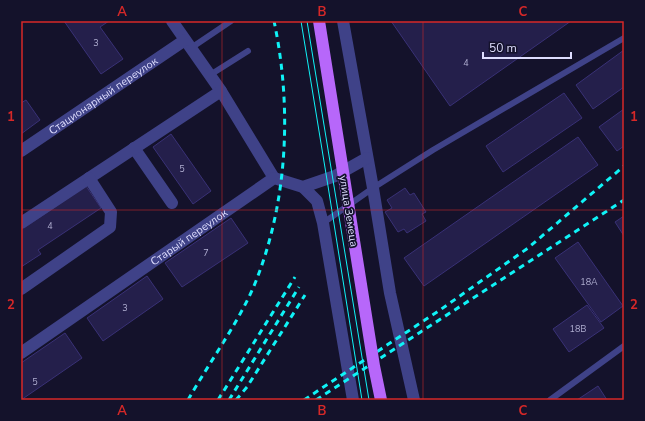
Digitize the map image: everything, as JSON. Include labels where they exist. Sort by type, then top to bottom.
[{"type":"main road","name":"улица Земеца","points":[[318,21],[374,366],[381,400]]},
{"type":"street","points":[[172,21],[221,91],[274,178],[303,187],[317,201],[323,223],[353,400]]},
{"type":"street","points":[[343,21],[390,293],[414,400]]},
{"type":"street","name":"Стационарный переулок","points":[[21,151],[188,44]]},
{"type":"street","points":[[21,223],[221,91]]},
{"type":"street","points":[[134,148],[172,203]]},
{"type":"street","points":[[303,187],[335,176],[367,158]]},
{"type":"street","points":[[21,289],[110,227],[111,212],[89,178]]},
{"type":"street","name":"Старый переулок","points":[[21,353],[274,178]]},
{"type":"lane","points":[[188,44],[231,21]]},
{"type":"lane","points":[[323,223],[373,188],[433,150],[624,38]]},
{"type":"lane","points":[[210,75],[248,51]]},
{"type":"lane","points":[[550,400],[624,346]]},
{"type":"building","points":[[64,21],[109,21],[100,27],[123,59],[101,74]]},
{"type":"building","points":[[391,21],[571,21],[450,106]]},
{"type":"building","points":[[624,50],[624,87],[593,109],[576,85]]},
{"type":"building","points":[[564,93],[582,118],[503,172],[486,146]]},
{"type":"building","points":[[26,100],[40,120],[21,134],[21,103]]},
{"type":"building","points":[[624,109],[624,146],[617,151],[599,127]]},
{"type":"building","points":[[171,134],[211,191],[193,204],[153,147]]},
{"type":"building","points":[[578,137],[598,165],[424,286],[404,258]]},
{"type":"building","points":[[86,186],[101,208],[38,250],[41,254],[21,267],[21,224],[24,228]]},
{"type":"building","points":[[405,188],[410,195],[414,193],[426,212],[422,214],[426,221],[407,233],[404,229],[398,232],[385,212],[392,208],[387,200]]},
{"type":"building","points":[[624,216],[624,236],[615,222]]},
{"type":"building","points":[[231,218],[248,243],[182,287],[165,263]]},
{"type":"building","points":[[578,242],[623,306],[601,322],[555,258]]},
{"type":"building","points":[[147,276],[163,299],[103,341],[87,318]]},
{"type":"building","points":[[587,305],[604,328],[569,352],[553,329]]},
{"type":"building","points":[[65,333],[82,358],[21,400],[21,363]]},
{"type":"building","points":[[598,386],[607,400],[577,400]]},
{"type":"tram line","points":[[301,21],[362,400]]},
{"type":"tram line","points":[[307,21],[369,400]]},
{"type":"railway","points":[[188,400],[234,324],[249,296],[267,250],[275,218],[281,186],[285,119],[280,53],[274,21]]},
{"type":"railway","points":[[304,400],[440,310],[528,248],[624,166]]},
{"type":"railway","points":[[316,400],[624,200]]},
{"type":"railway","points":[[218,400],[295,277]]},
{"type":"railway","points":[[229,400],[299,287]]},
{"type":"railway","points":[[236,400],[247,387],[305,295]]}]
